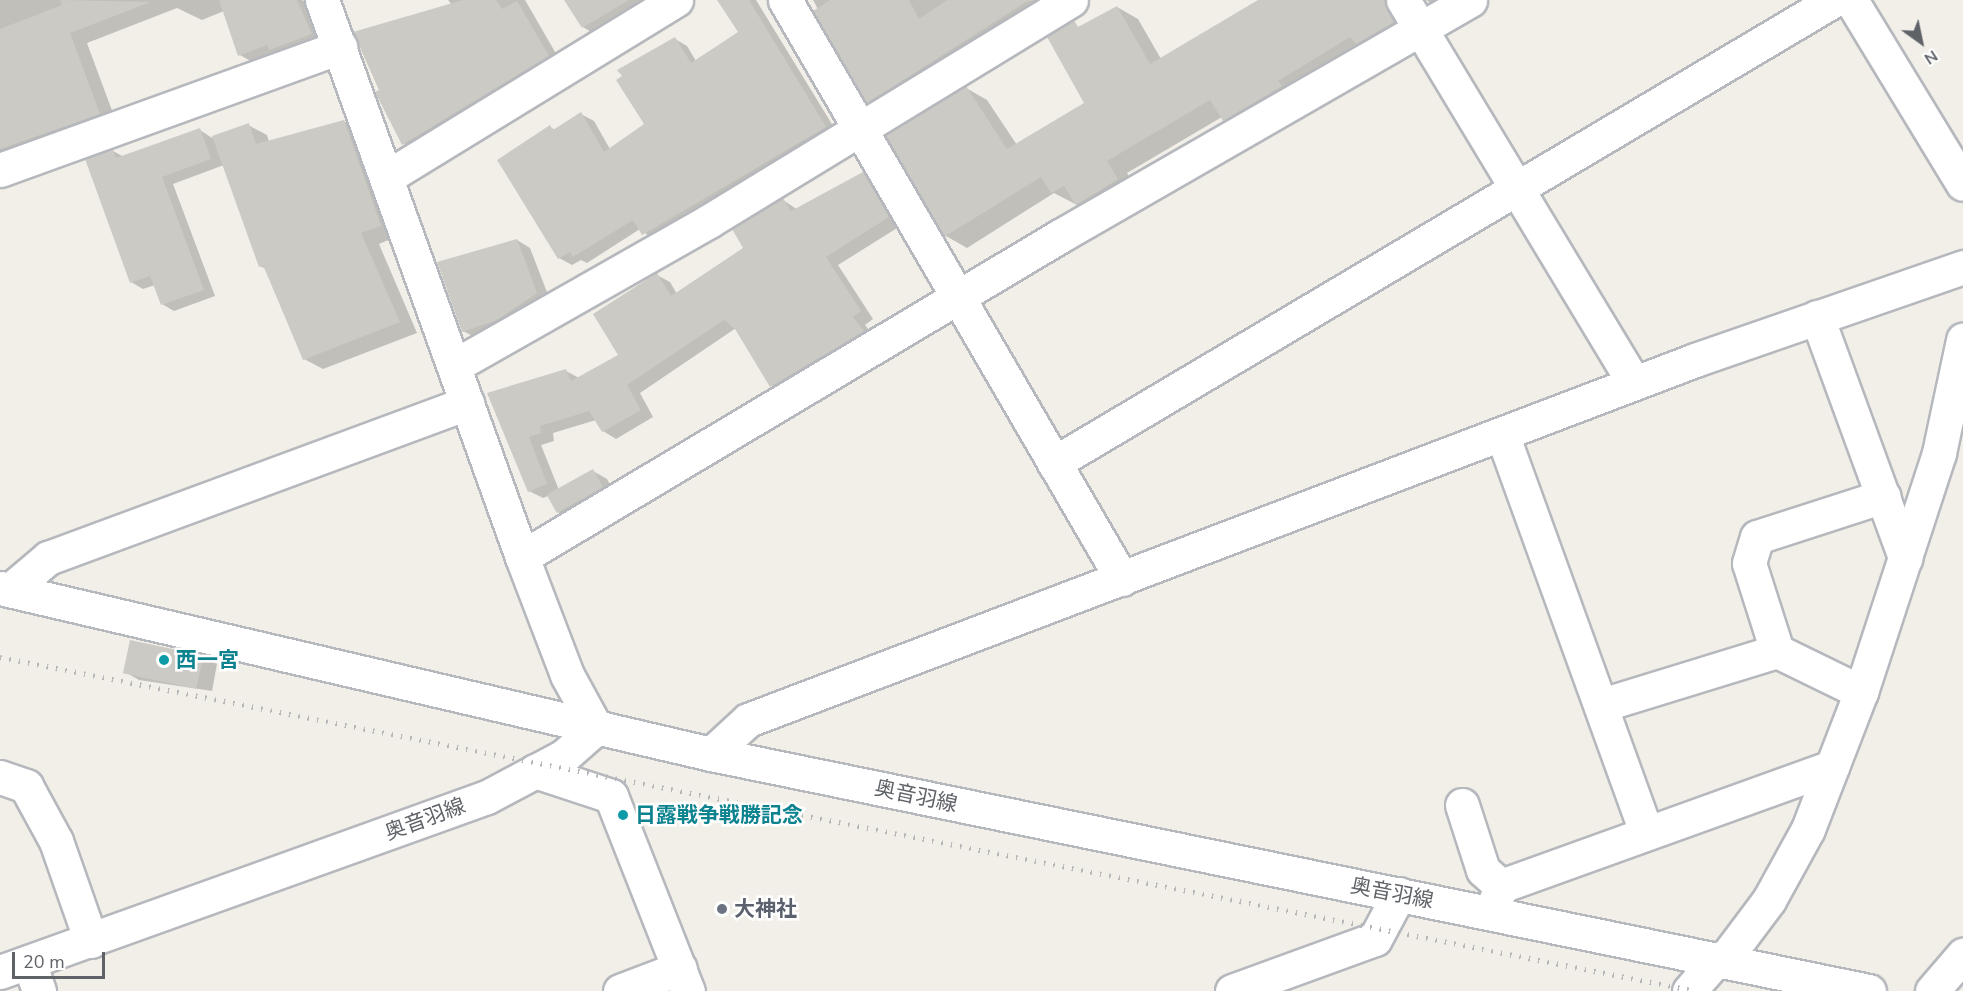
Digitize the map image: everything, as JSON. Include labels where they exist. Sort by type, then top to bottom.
[{"type":"street","points":[[387,177],[676,0]]},
{"type":"street","points":[[785,0],[1122,579]]},
{"type":"street","points":[[454,366],[860,130],[1071,0]]},
{"type":"street","points":[[1403,0],[1634,383]]},
{"type":"street","points":[[522,557],[957,297],[1470,0]]},
{"type":"street","points":[[1054,463],[1516,186],[1834,0]]},
{"type":"street","points":[[1851,0],[1963,183]]},
{"type":"street","points":[[328,2],[340,47],[522,557],[567,675],[596,728]]},
{"type":"street","points":[[0,170],[340,47]]},
{"type":"street","points":[[711,754],[748,720],[1634,383],[1963,267]]},
{"type":"street","points":[[1817,317],[1905,558]]},
{"type":"street","points":[[1689,991],[1720,960],[1769,900],[1808,829],[1861,692],[1939,453],[1963,340]]},
{"type":"street","points":[[5,589],[48,558],[467,403]]},
{"type":"street","points":[[1502,434],[1646,831]]},
{"type":"street","points":[[1777,651],[1749,563],[1757,537],[1884,496]]},
{"type":"street","points":[[5,589],[596,728]]},
{"type":"street","points":[[1602,705],[1777,651],[1861,692]]},
{"type":"street","name":"奥音羽線","points":[[23,975],[91,941],[487,796],[564,756],[596,728],[711,754],[1399,894],[1496,900],[1720,960],[1869,991]]},
{"type":"street","points":[[1462,804],[1483,870],[1496,900],[1646,831],[1832,766]]},
{"type":"street","points":[[535,771],[611,796],[684,979],[620,991]]},
{"type":"street","points":[[0,777],[26,786],[56,841],[91,941]]},
{"type":"street","points":[[1232,991],[1375,939],[1399,894]]},
{"type":"street","points":[[1932,991],[1963,955]]},
{"type":"building","points":[[60,0],[151,2],[70,33],[100,114],[0,149],[0,29],[62,5]]},
{"type":"building","points":[[219,0],[297,0],[312,34],[269,50],[267,45],[238,56]]},
{"type":"building","points":[[463,0],[496,0],[502,9],[517,1],[549,56],[402,145],[375,92],[379,90],[353,32]]},
{"type":"building","points":[[564,0],[629,0],[582,28]]},
{"type":"building","points":[[717,0],[749,0],[826,127],[642,235],[633,220],[573,257],[570,252],[558,259],[497,160],[550,125],[553,130],[581,112],[604,152],[644,124],[616,80],[622,76],[617,70],[675,37],[691,63],[738,32]]},
{"type":"building","points":[[830,0],[909,0],[919,19],[947,0],[1035,0],[1026,2],[867,103],[813,11]]},
{"type":"building","points":[[1258,0],[1384,0],[1394,22],[1356,44],[1350,37],[1278,81],[1282,86],[1223,121],[1210,100],[1107,161],[1118,179],[1076,205],[1064,186],[1051,193],[1041,177],[944,237],[885,135],[966,86],[1007,149],[1084,103],[1047,37],[1074,20],[1078,27],[1117,6],[1150,64]]},
{"type":"building","points":[[344,120],[381,226],[361,233],[400,322],[303,360],[263,265],[259,267],[212,136],[249,123],[256,144]]},
{"type":"building","points":[[200,128],[211,159],[162,177],[204,290],[161,305],[150,276],[130,283],[85,159],[113,149],[116,158]]},
{"type":"building","points":[[863,172],[889,217],[826,257],[861,311],[853,317],[864,331],[770,387],[735,329],[724,320],[627,385],[641,410],[602,432],[589,411],[540,426],[541,433],[529,437],[547,484],[528,492],[487,393],[566,369],[571,381],[618,355],[593,314],[657,273],[671,296],[743,248],[732,229],[783,198],[791,211]]},
{"type":"building","points":[[517,239],[537,293],[497,320],[462,332],[437,262]]},
{"type":"building","points":[[593,469],[603,487],[557,513],[547,495]]},
{"type":"building","name":"西一宮","points":[[130,640],[203,656],[196,689],[123,673]]},
{"type":"railway","points":[[0,657],[1696,991]]},
{"type":"place","name":"西一宮","points":[[164,660]]},
{"type":"place","name":"日露戦争戦勝記念","points":[[623,815]]},
{"type":"place","name":"大神社","points":[[722,909]]}]
